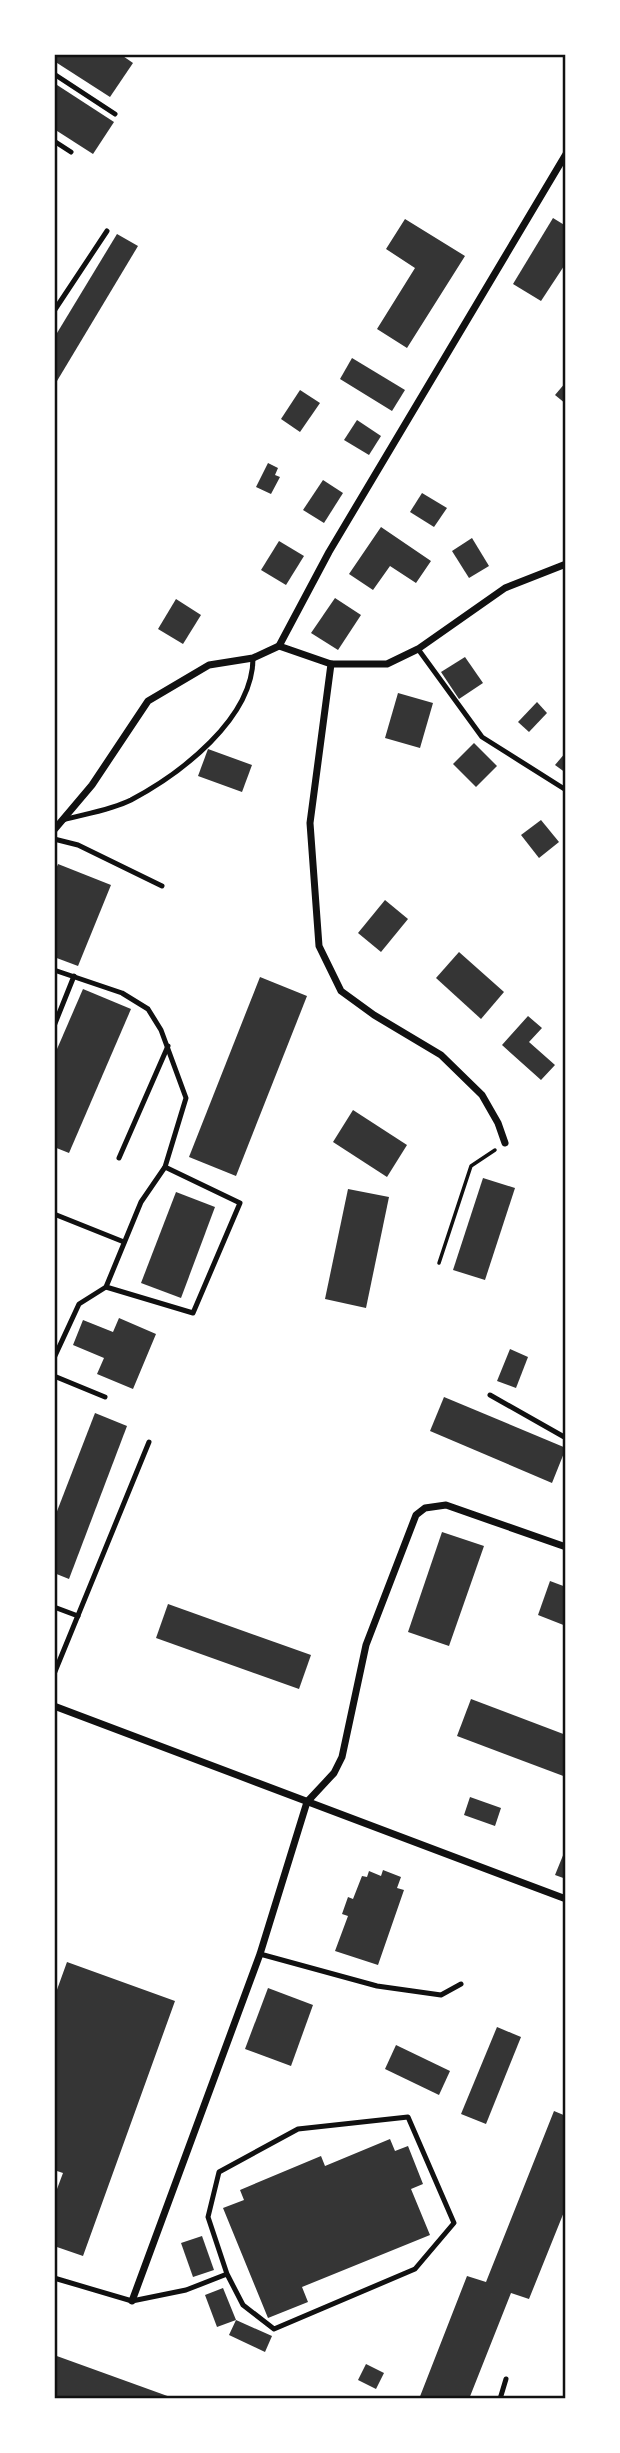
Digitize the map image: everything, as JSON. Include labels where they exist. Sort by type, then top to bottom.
[{"type":"street","points":[[54,830],[92,785],[148,701],[209,664],[253,658],[279,646],[329,552],[566,154]]},
{"type":"street","points":[[279,646],[331,664],[387,664],[418,649],[505,588],[566,564]]},
{"type":"street","points":[[331,664],[310,824],[319,946],[341,991],[374,1015],[440,1055],[482,1095],[498,1123],[505,1143]]},
{"type":"street","points":[[132,2301],[260,1954],[307,1802],[334,1773],[342,1756],[366,1645],[416,1515],[425,1508],[446,1505],[565,1545]]},
{"type":"street","points":[[54,1706],[566,1899]]},
{"type":"lane","points":[[54,74],[115,114]]},
{"type":"lane","points":[[54,141],[71,152]]},
{"type":"lane","points":[[54,311],[107,231]]},
{"type":"lane","points":[[418,649],[482,737],[566,790]]},
{"type":"lane","points":[[62,821],[129,800],[192,761],[237,710],[253,674],[253,658]]},
{"type":"lane","points":[[54,839],[78,845],[162,886]]},
{"type":"lane","points":[[54,970],[122,993],[148,1009],[168,1046],[186,1098],[165,1167],[141,1202],[106,1287],[79,1304],[54,1358]]},
{"type":"lane","points":[[54,1026],[74,976]]},
{"type":"lane","points":[[119,1158],[168,1046]]},
{"type":"lane","points":[[106,1287],[193,1313],[240,1203],[165,1167]]},
{"type":"lane","points":[[54,1214],[124,1242]]},
{"type":"lane","points":[[54,1376],[105,1398]]},
{"type":"lane","points":[[490,1395],[566,1438]]},
{"type":"lane","points":[[54,1674],[149,1442]]},
{"type":"lane","points":[[54,1607],[78,1616]]},
{"type":"lane","points":[[260,1954],[377,1986],[441,1994],[461,1984]]},
{"type":"lane","points":[[408,2117],[454,2223],[415,2269],[274,2329],[243,2305],[227,2274],[208,2217],[219,2172],[298,2129],[408,2117]]},
{"type":"lane","points":[[54,2278],[132,2301],[186,2290],[227,2274]]},
{"type":"lane","points":[[500,2399],[506,2379]]},
{"type":"path","points":[[439,1263],[471,1166],[505,1143]]},
{"type":"building","points":[[54,54],[120,54],[133,63],[110,97],[54,61]]},
{"type":"building","points":[[54,83],[114,122],[93,154],[54,129]]},
{"type":"building","points":[[553,218],[566,226],[566,263],[541,301],[513,284]]},
{"type":"building","points":[[405,219],[465,256],[407,348],[377,329],[415,268],[386,249]]},
{"type":"building","points":[[117,234],[138,246],[54,386],[54,338]]},
{"type":"building","points":[[352,358],[405,390],[392,411],[340,379]]},
{"type":"building","points":[[566,382],[566,404],[555,395]]},
{"type":"building","points":[[300,390],[320,403],[300,432],[281,419]]},
{"type":"building","points":[[357,420],[381,436],[369,455],[344,440]]},
{"type":"building","points":[[268,463],[278,468],[275,475],[280,477],[271,494],[256,487]]},
{"type":"building","points":[[323,480],[343,493],[324,523],[303,510]]},
{"type":"building","points":[[422,493],[447,508],[434,527],[410,512]]},
{"type":"building","points":[[381,527],[431,561],[416,583],[390,566],[373,590],[349,574]]},
{"type":"building","points":[[472,538],[489,566],[469,578],[452,551]]},
{"type":"building","points":[[279,541],[304,556],[286,585],[261,570]]},
{"type":"building","points":[[335,598],[361,615],[338,650],[311,633]]},
{"type":"building","points":[[176,599],[201,615],[183,644],[158,629]]},
{"type":"building","points":[[465,657],[483,683],[459,699],[441,672]]},
{"type":"building","points":[[398,693],[433,703],[420,748],[385,738]]},
{"type":"building","points":[[537,702],[547,713],[529,732],[518,722]]},
{"type":"building","points":[[474,743],[497,766],[476,787],[453,764]]},
{"type":"building","points":[[208,749],[252,765],[242,792],[198,776]]},
{"type":"building","points":[[566,752],[566,773],[555,765]]},
{"type":"building","points":[[541,820],[559,842],[539,858],[521,835]]},
{"type":"building","points":[[58,864],[111,885],[78,966],[54,957],[54,874]]},
{"type":"building","points":[[385,900],[408,919],[381,952],[358,933]]},
{"type":"building","points":[[459,952],[504,992],[481,1019],[436,978]]},
{"type":"building","points":[[260,977],[307,996],[236,1176],[189,1157]]},
{"type":"building","points":[[83,989],[131,1009],[69,1153],[54,1147],[54,1056]]},
{"type":"building","points":[[528,1016],[542,1028],[529,1042],[555,1065],[541,1080],[502,1045]]},
{"type":"building","points":[[353,1110],[407,1145],[387,1177],[333,1142]]},
{"type":"building","points":[[483,1178],[515,1188],[485,1280],[453,1270]]},
{"type":"building","points":[[348,1189],[389,1197],[366,1308],[325,1299]]},
{"type":"building","points":[[176,1192],[215,1207],[181,1298],[141,1283]]},
{"type":"building","points":[[119,1318],[156,1334],[133,1389],[97,1374],[104,1358],[73,1345],[83,1320],[113,1332]]},
{"type":"building","points":[[510,1349],[528,1357],[516,1388],[497,1381]]},
{"type":"building","points":[[444,1397],[566,1448],[552,1483],[430,1431]]},
{"type":"building","points":[[95,1413],[127,1426],[69,1579],[54,1573],[54,1519]]},
{"type":"building","points":[[442,1532],[484,1546],[449,1646],[408,1632]]},
{"type":"building","points":[[550,1581],[566,1587],[566,1626],[538,1615]]},
{"type":"building","points":[[168,1604],[311,1655],[299,1689],[156,1638]]},
{"type":"building","points":[[471,1699],[566,1735],[566,1777],[457,1736]]},
{"type":"building","points":[[470,1797],[501,1808],[495,1826],[464,1815]]},
{"type":"building","points":[[566,1848],[566,1879],[555,1875]]},
{"type":"building","points":[[383,1870],[401,1877],[397,1888],[404,1890],[378,1965],[335,1951],[348,1916],[342,1914],[348,1897],[353,1899],[362,1876],[367,1877],[369,1871],[381,1876]]},
{"type":"building","points":[[67,1962],[175,2001],[83,2256],[54,2246],[54,2197],[63,2173],[54,2170],[54,1998]]},
{"type":"building","points":[[268,1988],[313,2005],[291,2066],[245,2049]]},
{"type":"building","points":[[497,2027],[521,2037],[486,2124],[461,2114]]},
{"type":"building","points":[[396,2045],[450,2071],[439,2095],[385,2069]]},
{"type":"building","points":[[554,2111],[566,2116],[566,2207],[529,2299],[511,2293],[469,2399],[419,2399],[467,2276],[486,2282]]},
{"type":"building","points":[[390,2139],[395,2151],[408,2146],[423,2184],[411,2189],[430,2235],[302,2287],[308,2302],[268,2318],[223,2208],[244,2200],[240,2190],[321,2156],[325,2166]]},
{"type":"building","points":[[202,2236],[214,2270],[193,2277],[181,2243]]},
{"type":"building","points":[[223,2288],[236,2320],[217,2327],[205,2295]]},
{"type":"building","points":[[236,2320],[272,2336],[265,2352],[229,2335]]},
{"type":"building","points":[[54,2355],[173,2398],[173,2399],[54,2399]]},
{"type":"building","points":[[366,2364],[384,2373],[376,2389],[358,2380]]}]
